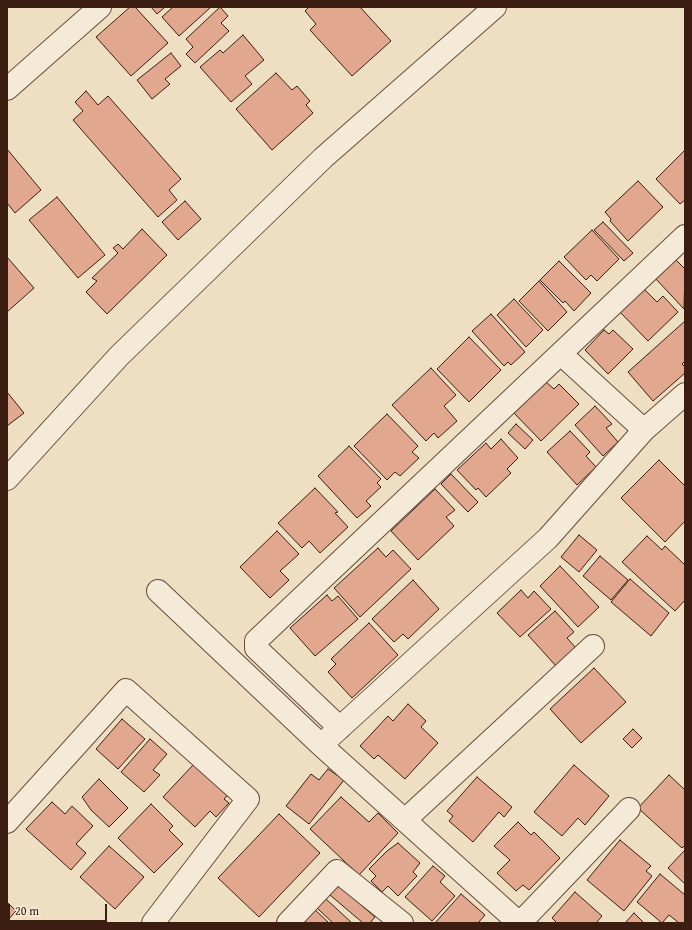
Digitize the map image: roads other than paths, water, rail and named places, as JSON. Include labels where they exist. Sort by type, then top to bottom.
[{"type":"street","points":[[7,89],[100,7]]},
{"type":"street","points":[[7,479],[119,356],[323,158],[495,7]]},
{"type":"street","points":[[340,728],[256,648],[256,641],[685,236]]},
{"type":"street","points":[[561,354],[644,430]]},
{"type":"street","points":[[321,745],[548,538],[644,430],[685,394]]},
{"type":"street","points":[[158,592],[321,745],[520,923],[629,809]]},
{"type":"street","points":[[405,820],[593,646]]},
{"type":"street","points":[[7,822],[126,690],[248,799],[153,923]]},
{"type":"street","points":[[288,923],[337,871],[402,923]]}]
